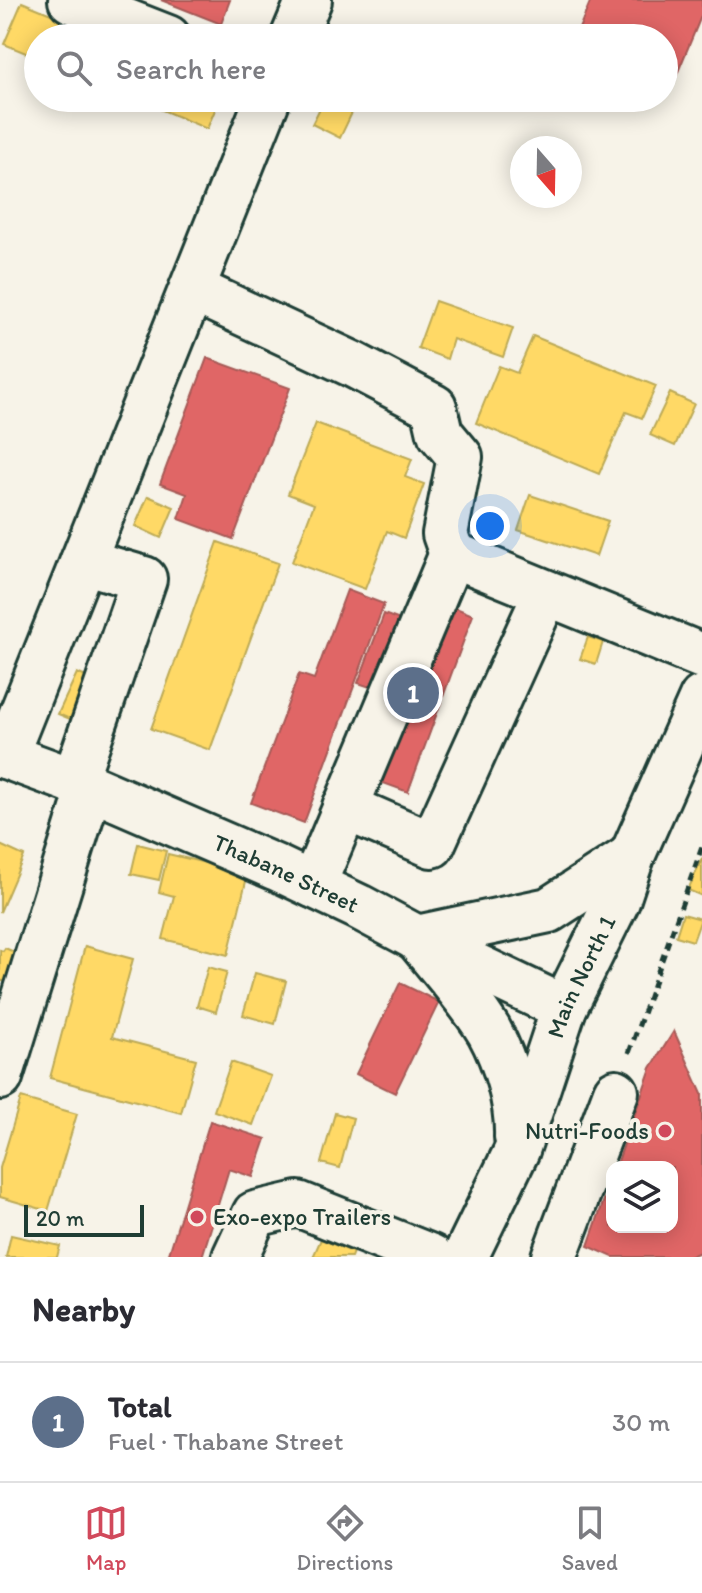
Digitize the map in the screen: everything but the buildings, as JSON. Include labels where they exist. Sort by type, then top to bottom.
[{"type":"street","points":[[71,0],[132,24]]},
{"type":"street","points":[[299,24],[309,0]]},
{"type":"street","points":[[2,755],[262,112]]},
{"type":"street","points":[[192,289],[352,364],[434,407],[440,433],[460,457],[445,534],[452,554],[313,885]]},
{"type":"street","points":[[452,554],[702,656]]},
{"type":"street","points":[[0,1077],[82,784],[144,579],[83,561]]},
{"type":"street","points":[[345,807],[432,845],[546,593]]},
{"type":"street","name":"Main North 1","points":[[465,1257],[517,1150],[564,1008],[617,901],[632,856],[702,698]]},
{"type":"street","name":"Thabane Street","points":[[2,755],[82,784],[313,885],[564,1008]]},
{"type":"street","points":[[517,1150],[518,1117],[504,1066],[489,1032],[417,938],[549,910],[632,856]]},
{"type":"street","points":[[554,1257],[616,1092]]},
{"type":"street","points":[[235,1257],[255,1214],[298,1204],[431,1257]]},
{"type":"path","points":[[616,1092],[702,847]]},
{"type":"place","name":"Total","points":[[413,693]]},
{"type":"place","name":"Nutri-Foods","points":[[665,1131]]},
{"type":"place","name":"Exo-expo Trailers","points":[[197,1217]]}]
